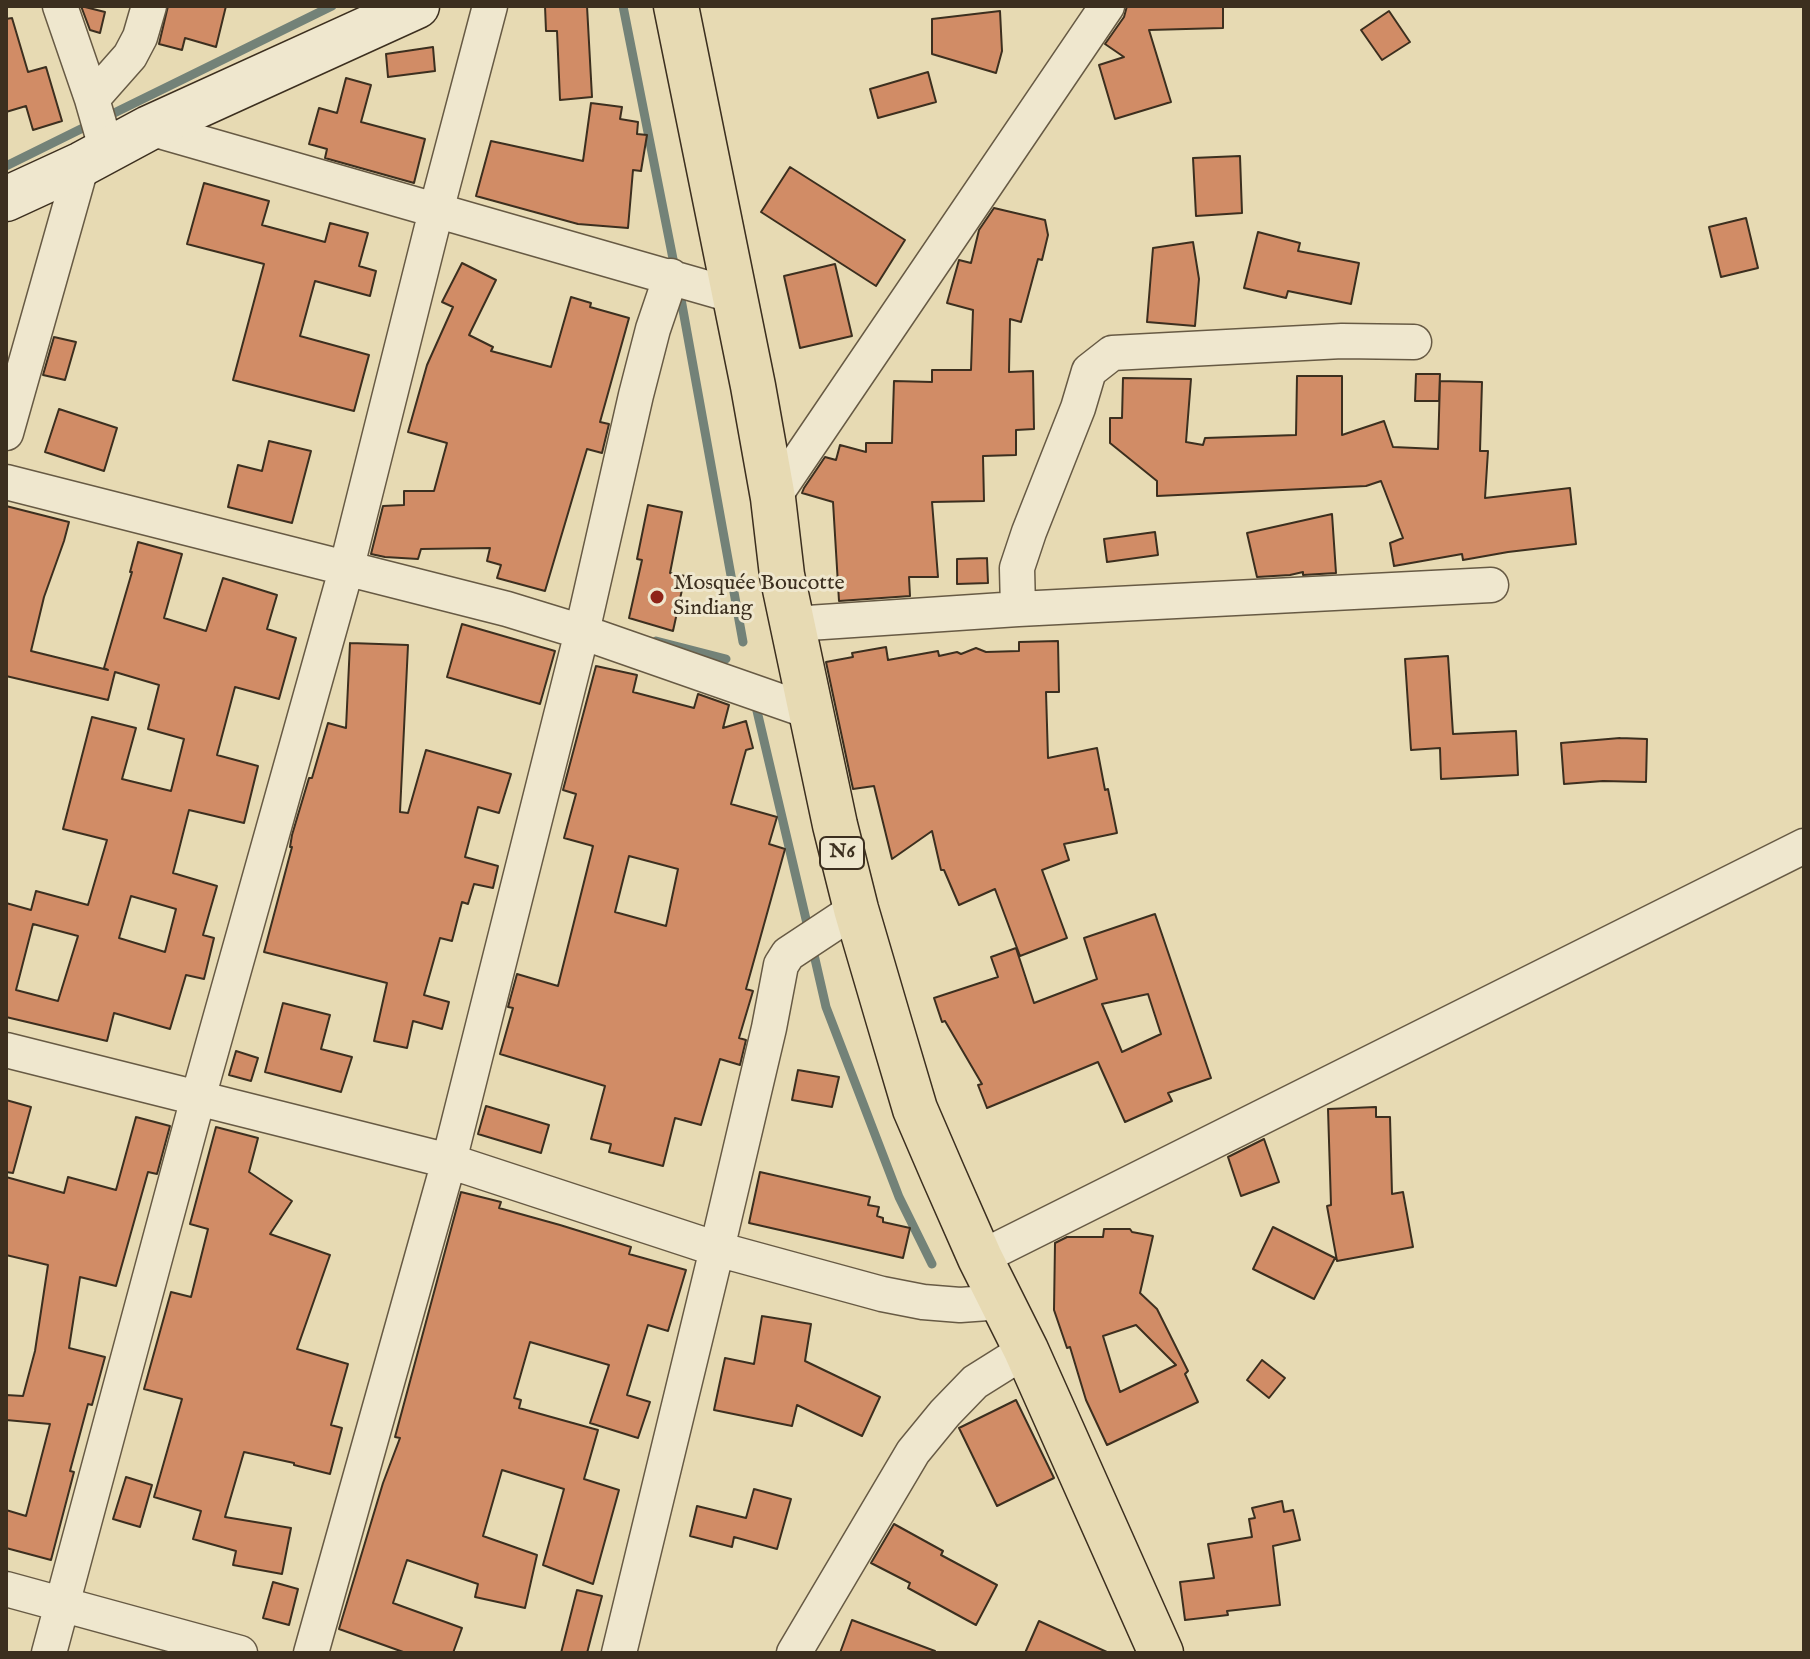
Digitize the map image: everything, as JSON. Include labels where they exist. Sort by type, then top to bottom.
[{"type":"main road","name":"N6","points":[[676,6],[773,498],[782,575],[856,909],[915,1109],[1161,1653]]},
{"type":"street","points":[[6,433],[94,158],[92,99],[60,6]]},
{"type":"street","points":[[92,99],[130,56],[140,37],[149,6]]},
{"type":"street","points":[[6,199],[94,158],[149,128],[417,6]]},
{"type":"street","points":[[49,1653],[198,1098],[346,570],[490,6]]},
{"type":"street","points":[[773,498],[1107,6]]},
{"type":"street","points":[[149,128],[735,296]]},
{"type":"street","points":[[311,1653],[449,1161],[582,632],[653,329],[671,276]]},
{"type":"street","points":[[1018,609],[1017,568],[1029,532],[1078,408],[1089,371],[1112,353],[1342,341],[1414,342]]},
{"type":"street","points":[[6,482],[507,609],[811,712]]},
{"type":"street","points":[[793,624],[1018,609],[1491,585]]},
{"type":"street","points":[[980,1258],[1804,846]]},
{"type":"street","points":[[619,1653],[717,1249],[781,965],[788,954],[856,909]]},
{"type":"street","points":[[6,1050],[449,1161],[717,1249],[882,1294],[960,1305],[1002,1302]]},
{"type":"street","points":[[794,1653],[913,1452],[975,1382],[1026,1350]]},
{"type":"street","points":[[6,1589],[240,1653]]},
{"type":"building","points":[[81,6],[105,12],[100,33],[90,30]]},
{"type":"building","points":[[168,6],[226,6],[216,47],[185,38],[182,50],[159,44]]},
{"type":"building","points":[[545,6],[587,6],[592,97],[560,100],[557,31],[546,31]]},
{"type":"building","points":[[1127,6],[1223,6],[1223,28],[1149,30],[1171,102],[1115,119],[1099,65],[1124,57],[1105,44],[1124,17]]},
{"type":"building","points":[[1000,11],[1002,51],[996,73],[932,54],[932,19]]},
{"type":"building","points":[[1389,11],[1410,42],[1382,60],[1361,30]]},
{"type":"building","points":[[12,18],[28,72],[46,67],[62,121],[33,130],[26,106],[6,112],[6,19]]},
{"type":"building","points":[[433,47],[435,71],[388,77],[386,54]]},
{"type":"building","points":[[928,72],[936,102],[878,118],[870,89]]},
{"type":"building","points":[[346,78],[371,85],[361,122],[425,139],[414,183],[325,158],[327,149],[309,144],[319,108],[337,113]]},
{"type":"building","points":[[591,103],[622,107],[620,119],[638,122],[637,134],[647,135],[641,171],[633,170],[628,228],[578,224],[476,196],[491,141],[583,161]]},
{"type":"building","points":[[1240,156],[1242,213],[1196,216],[1193,158]]},
{"type":"building","points":[[790,167],[905,240],[876,286],[761,212]]},
{"type":"building","points":[[204,183],[269,201],[262,225],[325,242],[330,223],[368,233],[359,266],[376,271],[370,296],[315,281],[300,336],[369,355],[354,411],[233,380],[264,264],[187,244]]},
{"type":"building","points":[[994,208],[1045,220],[1048,235],[1042,260],[1038,259],[1021,322],[1010,319],[1009,372],[1033,371],[1034,429],[1016,430],[1016,455],[983,456],[984,501],[932,502],[938,577],[909,577],[910,596],[839,601],[833,502],[802,493],[825,457],[836,460],[840,445],[866,452],[866,443],[892,443],[894,381],[932,382],[932,370],[971,370],[973,310],[947,303],[959,260],[971,263],[979,230]]},
{"type":"building","points":[[1746,218],[1758,268],[1721,277],[1709,227]]},
{"type":"building","points":[[1258,232],[1300,243],[1298,251],[1359,263],[1351,304],[1288,291],[1286,298],[1244,288]]},
{"type":"building","points":[[1193,242],[1199,279],[1195,326],[1147,322],[1153,248]]},
{"type":"building","points":[[462,263],[496,280],[469,335],[493,347],[491,351],[551,367],[571,297],[591,303],[590,307],[629,318],[600,422],[609,424],[602,453],[587,449],[545,591],[497,578],[501,565],[487,561],[490,548],[421,549],[418,559],[371,554],[383,506],[404,505],[404,491],[434,491],[447,443],[408,432],[427,365],[453,307],[442,302]]},
{"type":"building","points":[[835,264],[852,336],[800,348],[784,276]]},
{"type":"building","points":[[54,337],[76,342],[65,380],[43,375]]},
{"type":"building","points":[[1416,374],[1440,374],[1439,401],[1415,401]]},
{"type":"building","points":[[1297,376],[1342,376],[1342,435],[1384,421],[1393,447],[1438,449],[1440,381],[1482,382],[1480,451],[1488,451],[1485,498],[1570,488],[1576,544],[1463,560],[1462,554],[1394,566],[1390,543],[1403,538],[1381,481],[1366,486],[1157,496],[1157,481],[1110,443],[1110,418],[1122,418],[1123,378],[1191,379],[1186,442],[1203,445],[1205,438],[1296,435]]},
{"type":"building","points":[[59,409],[117,428],[104,471],[45,452]]},
{"type":"building","points":[[269,441],[311,451],[292,523],[228,507],[238,465],[262,471]]},
{"type":"building","points":[[648,505],[682,512],[670,573],[685,576],[673,631],[629,618],[642,560],[637,559]]},
{"type":"building","points":[[6,506],[69,522],[44,597],[31,651],[108,670],[104,668],[138,542],[182,554],[164,618],[206,631],[223,578],[277,595],[267,629],[296,638],[279,699],[235,687],[217,755],[258,766],[244,823],[189,810],[173,873],[217,886],[203,935],[214,938],[204,979],[186,975],[170,1029],[114,1013],[107,1041],[6,1017],[6,903],[31,910],[36,891],[88,905],[107,840],[63,829],[92,717],[136,728],[122,779],[171,791],[184,739],[148,729],[159,685],[115,672],[108,700],[6,676]],"holes":[[[131,896],[176,909],[165,952],[119,938]],[[33,924],[78,936],[58,1001],[16,990]]]},
{"type":"building","points":[[1332,514],[1336,573],[1303,575],[1303,572],[1257,577],[1247,533]]},
{"type":"building","points":[[1155,532],[1158,555],[1107,562],[1104,539]]},
{"type":"building","points":[[987,558],[988,583],[957,584],[957,559]]},
{"type":"building","points":[[462,624],[555,651],[540,704],[447,677]]},
{"type":"building","points":[[1058,641],[1059,692],[1046,692],[1048,758],[1097,748],[1117,833],[1064,844],[1069,860],[1042,870],[1067,938],[1020,956],[995,889],[959,905],[944,870],[941,870],[932,831],[892,859],[874,786],[853,789],[826,662],[853,657],[852,653],[886,647],[888,660],[938,651],[939,656],[961,654],[976,648],[986,652],[1019,651],[1019,642]]},
{"type":"building","points":[[350,643],[408,645],[400,812],[408,813],[426,750],[511,774],[499,813],[478,807],[465,857],[498,866],[493,888],[474,884],[468,904],[462,902],[452,941],[440,938],[424,995],[449,1002],[442,1029],[413,1021],[407,1048],[374,1041],[387,983],[264,952],[292,847],[292,835],[328,723],[346,728]]},
{"type":"building","points":[[1448,656],[1453,734],[1516,731],[1518,775],[1441,779],[1440,748],[1411,750],[1405,659]]},
{"type":"building","points":[[596,666],[637,675],[633,692],[694,708],[698,694],[729,705],[723,728],[746,721],[753,748],[746,750],[731,804],[777,817],[769,844],[785,849],[746,989],[753,991],[739,1038],[746,1040],[740,1065],[720,1059],[701,1125],[675,1118],[663,1166],[609,1152],[611,1144],[591,1139],[605,1086],[500,1054],[513,1008],[508,1007],[517,974],[558,986],[593,846],[564,838],[576,794],[563,790]],"holes":[[[629,856],[678,869],[666,926],[615,912]]]},
{"type":"building","points":[[1647,739],[1646,782],[1564,784],[1561,743]]},
{"type":"building","points":[[1155,914],[1211,1078],[1168,1093],[1172,1101],[1125,1122],[1098,1062],[987,1108],[978,1085],[982,1084],[945,1021],[942,1022],[934,998],[998,977],[991,957],[1016,948],[1034,1003],[1097,979],[1084,938]],"holes":[[[1148,994],[1161,1034],[1122,1052],[1102,1004]]]},
{"type":"building","points":[[283,1003],[330,1015],[321,1049],[352,1057],[341,1092],[265,1072]]},
{"type":"building","points":[[236,1051],[258,1058],[251,1081],[229,1075]]},
{"type":"building","points":[[798,1070],[839,1077],[832,1107],[792,1100]]},
{"type":"building","points":[[6,1100],[31,1107],[13,1173],[6,1172]]},
{"type":"building","points":[[486,1106],[549,1125],[541,1153],[478,1134]]},
{"type":"building","points":[[1376,1107],[1376,1117],[1390,1117],[1392,1194],[1403,1192],[1413,1247],[1337,1261],[1327,1206],[1331,1205],[1328,1109]]},
{"type":"building","points":[[136,1117],[170,1126],[157,1174],[148,1172],[116,1286],[80,1277],[69,1348],[105,1357],[92,1405],[88,1404],[70,1471],[74,1472],[51,1560],[6,1548],[6,1510],[26,1516],[50,1424],[6,1420],[6,1395],[23,1396],[35,1351],[48,1265],[6,1255],[6,1177],[64,1193],[68,1177],[116,1190]]},
{"type":"building","points":[[216,1127],[258,1138],[249,1172],[292,1201],[270,1234],[330,1255],[297,1349],[348,1364],[331,1425],[342,1428],[330,1474],[244,1452],[225,1517],[291,1528],[282,1574],[233,1565],[236,1551],[193,1539],[201,1511],[154,1497],[182,1399],[144,1389],[171,1292],[191,1297],[208,1229],[190,1224]]},
{"type":"building","points":[[1264,1139],[1279,1182],[1241,1196],[1228,1157]]},
{"type":"building","points":[[760,1172],[870,1197],[868,1205],[879,1207],[877,1216],[883,1218],[883,1222],[910,1228],[903,1258],[749,1223]]},
{"type":"building","points":[[461,1192],[501,1202],[499,1208],[631,1247],[629,1254],[686,1270],[668,1331],[648,1325],[627,1395],[650,1402],[638,1438],[590,1423],[609,1365],[530,1342],[514,1398],[521,1400],[519,1408],[598,1430],[584,1479],[619,1490],[593,1584],[543,1565],[564,1489],[502,1470],[483,1536],[537,1555],[525,1608],[475,1597],[478,1584],[407,1560],[393,1603],[462,1628],[453,1653],[406,1653],[339,1629],[383,1483],[400,1438],[395,1437]]},
{"type":"building","points":[[1273,1227],[1335,1258],[1314,1299],[1253,1269]]},
{"type":"building","points":[[1104,1229],[1130,1229],[1153,1236],[1140,1293],[1157,1309],[1188,1371],[1185,1374],[1198,1402],[1107,1445],[1086,1400],[1070,1347],[1067,1348],[1054,1310],[1055,1243],[1067,1237],[1103,1237]],"holes":[[[1136,1325],[1176,1365],[1120,1392],[1103,1336]]]},
{"type":"building","points":[[762,1316],[811,1324],[805,1361],[880,1397],[862,1436],[797,1405],[792,1426],[714,1410],[725,1358],[754,1364]]},
{"type":"building","points":[[1262,1360],[1285,1378],[1269,1398],[1247,1380]]},
{"type":"building","points":[[1016,1400],[1054,1478],[997,1506],[959,1428]]},
{"type":"building","points":[[126,1477],[152,1485],[140,1527],[113,1519]]},
{"type":"building","points":[[754,1489],[791,1499],[777,1549],[734,1537],[732,1547],[690,1536],[697,1506],[746,1518]]},
{"type":"building","points":[[1282,1501],[1284,1512],[1293,1510],[1300,1540],[1273,1546],[1280,1605],[1185,1620],[1180,1582],[1214,1578],[1208,1544],[1252,1537],[1249,1519],[1255,1518],[1252,1508]]},
{"type":"building","points":[[894,1524],[943,1551],[941,1555],[997,1585],[976,1625],[908,1588],[910,1583],[871,1563]]},
{"type":"building","points":[[273,1582],[298,1589],[289,1625],[263,1618]]},
{"type":"building","points":[[577,1590],[602,1596],[587,1653],[561,1653]]},
{"type":"building","points":[[852,1620],[935,1651],[840,1653]]},
{"type":"building","points":[[1039,1621],[1109,1653],[1025,1653]]},
{"type":"waterway","points":[[106,117],[332,6]]},
{"type":"waterway","points":[[623,6],[675,269]]},
{"type":"waterway","points":[[6,166],[93,123]]},
{"type":"waterway","points":[[679,288],[743,642]]},
{"type":"waterway","points":[[656,641],[726,659]]},
{"type":"waterway","points":[[757,711],[809,932]]},
{"type":"waterway","points":[[812,946],[826,1007],[899,1197],[932,1264]]},
{"type":"place","name":"Mosquée Boucotte Sindiang","points":[[657,597]]}]
